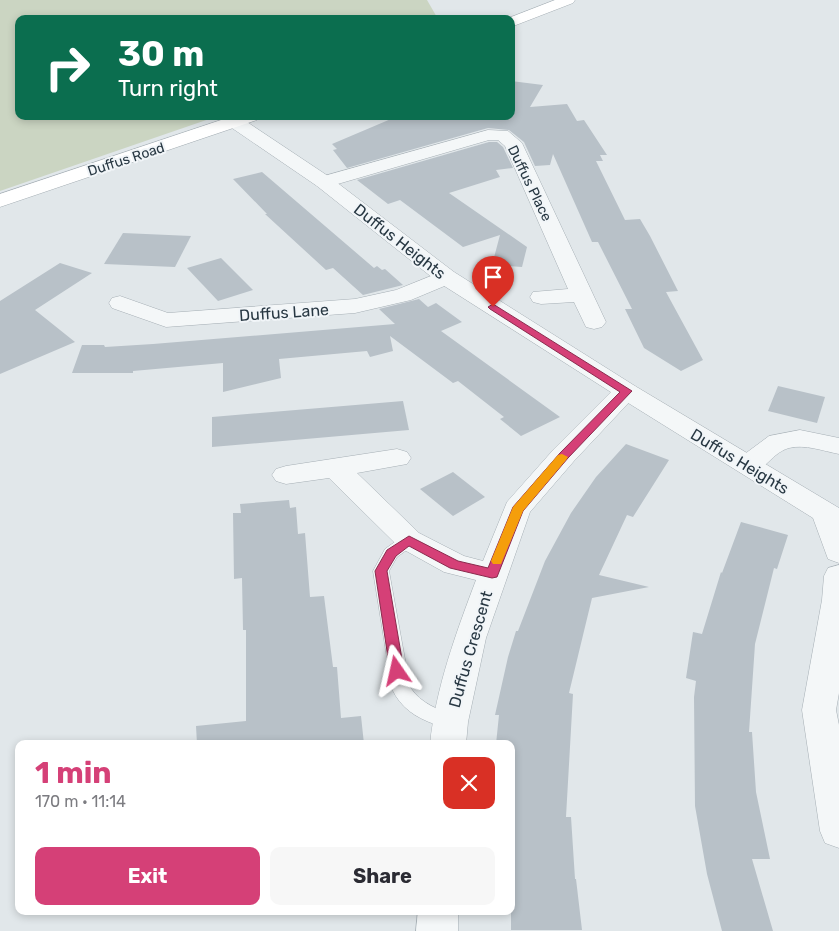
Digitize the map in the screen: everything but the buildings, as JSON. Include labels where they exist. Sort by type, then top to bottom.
[{"type":"main road","points":[[515,20],[568,0]]},
{"type":"main road","name":"Duffus Road","points":[[0,200],[240,120]]},
{"type":"street","name":"Duffus Heights","points":[[244,120],[446,277],[626,391],[832,516]]},
{"type":"street","name":"Duffus Place","points":[[324,182],[488,135],[502,135],[513,143],[594,322]]},
{"type":"street","name":"Duffus Lane","points":[[120,303],[166,320],[355,306],[403,295],[446,277]]},
{"type":"street","points":[[541,297],[582,296]]},
{"type":"street","name":"Duffus Crescent","points":[[449,733],[470,638],[517,509],[564,455],[626,391]]},
{"type":"street","points":[[748,465],[778,442],[800,438],[839,446]]},
{"type":"street","points":[[286,475],[397,458]]},
{"type":"street","points":[[336,468],[409,540],[455,564],[492,574]]},
{"type":"street","points":[[832,516],[839,552]]},
{"type":"street","points":[[839,576],[838,600],[819,710],[839,831]]},
{"type":"street","points":[[437,931],[438,915]]},
{"type":"lane","points":[[409,540],[391,553],[381,571],[401,689],[409,702],[426,713],[449,733]]},
{"type":"green space","points":[[0,0],[427,0],[436,15],[15,15],[15,120],[206,120],[0,191]]},
{"type":"slow traffic","points":[[497,561],[517,509],[562,457]]},
{"type":"route","points":[[397,671],[381,571],[391,553],[409,540],[455,564],[492,574],[517,509],[564,455],[626,391],[493,307]]}]
